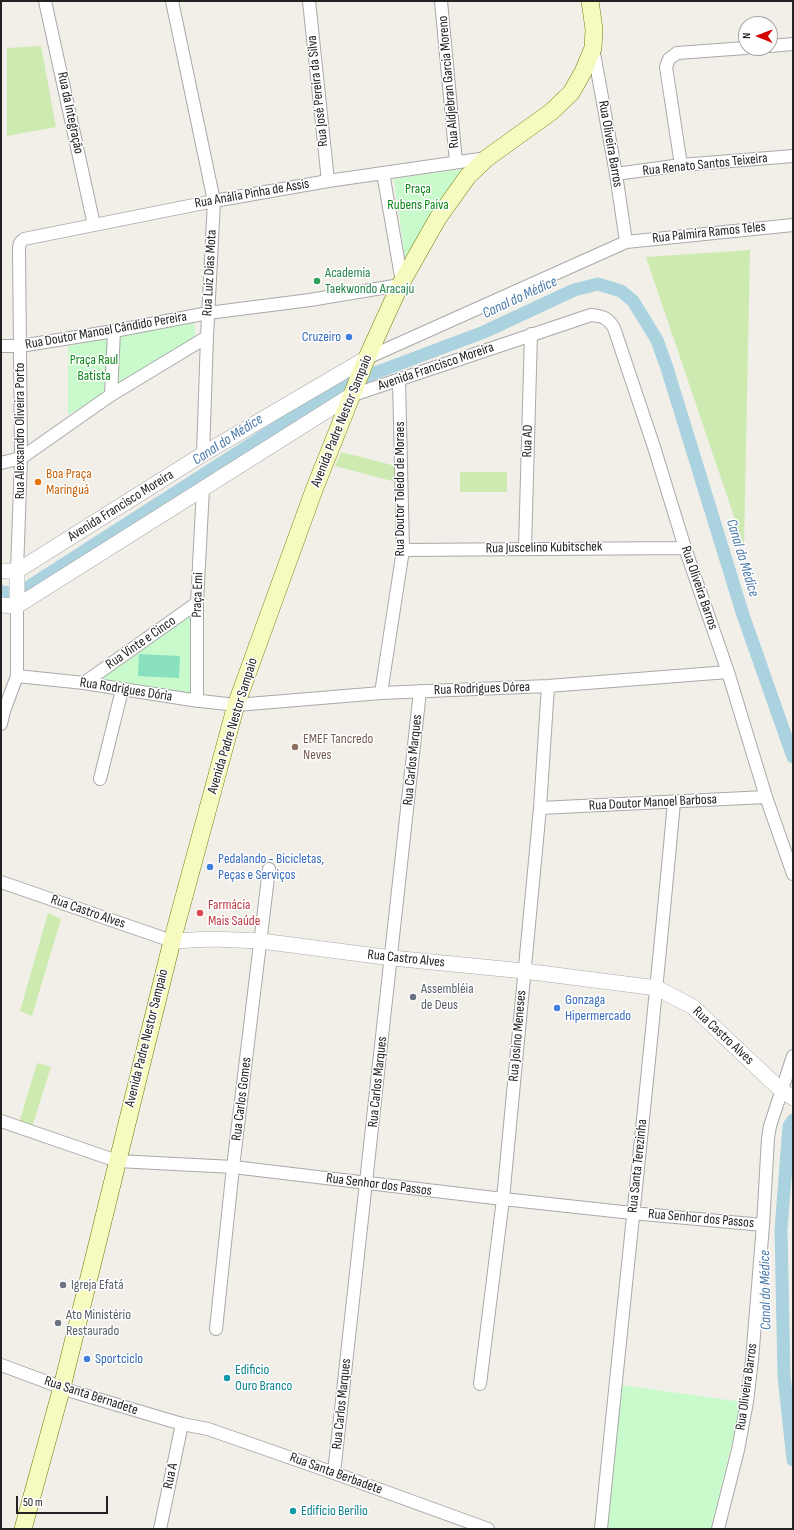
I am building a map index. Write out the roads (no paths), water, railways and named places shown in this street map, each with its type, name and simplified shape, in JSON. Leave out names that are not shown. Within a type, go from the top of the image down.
[{"type":"main road","name":"Avenida Padre Nestor Sampaio","points":[[23,1529],[62,1387],[172,941],[236,705],[314,490],[351,394],[401,283],[438,218],[468,176],[487,158],[551,112],[570,92],[583,72],[593,48],[594,29],[590,1]]},
{"type":"street","name":"Rua da Integração","points":[[45,1],[94,225]]},
{"type":"street","name":"Rua Luiz Dias Mota","points":[[172,1],[214,201],[203,454]]},
{"type":"street","name":"Rua José Pereira da Silva","points":[[309,1],[328,181]]},
{"type":"street","name":"Rua Aldjebran Garcia Moreno","points":[[441,1],[456,162]]},
{"type":"street","points":[[778,45],[793,44]]},
{"type":"street","name":"Rua Oliveira Barros","points":[[593,48],[616,174],[626,242]]},
{"type":"street","name":"Rua Renato Santos Teixeira","points":[[681,165],[666,67],[669,59],[676,53],[738,49]]},
{"type":"street","name":"Rua Renato Santos Teixeira","points":[[616,174],[681,165],[793,156]]},
{"type":"street","name":"Rua Anália Pinha de Assis","points":[[20,243],[24,239],[214,201],[328,181],[487,158]]},
{"type":"street","points":[[383,173],[401,283]]},
{"type":"street","name":"Rua Palmira Ramos Teles","points":[[626,242],[793,225]]},
{"type":"street","name":"Avenida Francisco Moreira","points":[[17,573],[203,454],[366,360],[626,242]]},
{"type":"street","name":"Rua Alexsandro Oliveira Porto","points":[[17,573],[21,458],[20,243]]},
{"type":"street","name":"Rua Doutor Manoel Cândido Pereira","points":[[1,346],[20,346],[114,331],[208,313],[310,300],[401,283]]},
{"type":"street","name":"Rua Oliveira Barros","points":[[591,315],[607,318],[614,328],[654,446],[685,548],[728,672],[766,797],[793,874]]},
{"type":"street","name":"Avenida Francisco Moreira","points":[[17,604],[351,394],[399,380],[530,334],[591,315]]},
{"type":"street","points":[[111,395],[114,331]]},
{"type":"street","name":"Rua AD","points":[[525,548],[530,334]]},
{"type":"street","points":[[1,463],[21,458],[111,395],[207,337]]},
{"type":"street","name":"Rua Doutor Toledo de Moraes","points":[[381,693],[402,550],[399,380]]},
{"type":"street","name":"Praça Emi","points":[[197,701],[197,604],[203,488]]},
{"type":"street","name":"Rua Juscelino Kubitschek","points":[[402,550],[685,548]]},
{"type":"street","points":[[1,571],[17,573],[17,676],[4,711],[1,724]]},
{"type":"street","points":[[1,605],[17,604]]},
{"type":"street","name":"Rua Vinte e Cinco","points":[[84,683],[197,604]]},
{"type":"street","name":"Rua Rodrigues Dórea","points":[[236,705],[381,693],[548,686],[728,672]]},
{"type":"street","name":"Rua Rodrigues Dória","points":[[17,676],[84,683],[197,701],[236,705]]},
{"type":"street","name":"Rua Josino Meneses","points":[[480,1384],[503,1199],[540,808],[548,686]]},
{"type":"street","points":[[100,779],[122,690]]},
{"type":"street","name":"Rua Carlos Marques","points":[[334,1473],[392,958],[420,691]]},
{"type":"street","name":"Rua Doutor Manoel Barbosa","points":[[540,808],[766,797]]},
{"type":"street","name":"Rua Santa Terezinha","points":[[601,1529],[632,1213],[657,988],[674,802]]},
{"type":"street","name":"Rua Carlos Gomes","points":[[216,1329],[233,1167],[261,942],[268,869]]},
{"type":"street","name":"Rua Castro Alves","points":[[1,882],[172,941],[212,939],[261,942],[392,958],[524,971],[657,988],[693,1007],[787,1095]]},
{"type":"street","name":"Rua Oliveira Barros","points":[[718,1529],[738,1450],[747,1402],[763,1225],[768,1138],[770,1126],[787,1095],[793,1056]]},
{"type":"street","name":"Rua Senhor dos Passos","points":[[1,1121],[117,1161],[233,1167],[503,1199],[763,1225]]},
{"type":"street","name":"Rua Santa Bernadete","points":[[1,1365],[74,1392],[182,1424]]},
{"type":"street","name":"Rua Santa Berbadete","points":[[182,1424],[208,1429],[488,1529]]},
{"type":"street","name":"Rua A","points":[[160,1529],[182,1424]]},
{"type":"waterway","name":"Canal do Médice","points":[[1,592],[19,593],[343,385],[484,332],[574,290],[598,284],[621,291],[633,301],[657,340],[743,615],[793,757]]},
{"type":"waterway","name":"Canal do Médice","points":[[793,1120],[789,1126],[781,1230],[784,1376],[793,1460]]},
{"type":"place","name":"Academia Taekwondo Aracaju","points":[[317,281]]},
{"type":"place","name":"Cruzeiro","points":[[349,337]]},
{"type":"place","name":"Boa Praça Maringuá","points":[[38,482]]},
{"type":"place","name":"EMEF Tancredo Neves","points":[[295,747]]},
{"type":"place","name":"Pedalando - Bicicletas, Peças e Serviços","points":[[210,867]]},
{"type":"place","name":"Farmácia Mais Saúde","points":[[200,913]]},
{"type":"place","name":"Assembléia de Deus","points":[[413,997]]},
{"type":"place","name":"Gonzaga Hipermercado","points":[[557,1008]]},
{"type":"place","name":"Igreja Efatá","points":[[63,1285]]},
{"type":"place","name":"Ato Ministério Restaurado","points":[[58,1323]]},
{"type":"place","name":"Sportciclo","points":[[87,1359]]},
{"type":"place","name":"Edificio Ouro Branco","points":[[227,1378]]},
{"type":"place","name":"Edifício Berílio","points":[[293,1511]]},
{"type":"park label","name":"Praça Rubens Paiva","points":[[418,198]]},
{"type":"park label","name":"Praça Raul Batista","points":[[94,368]]}]
